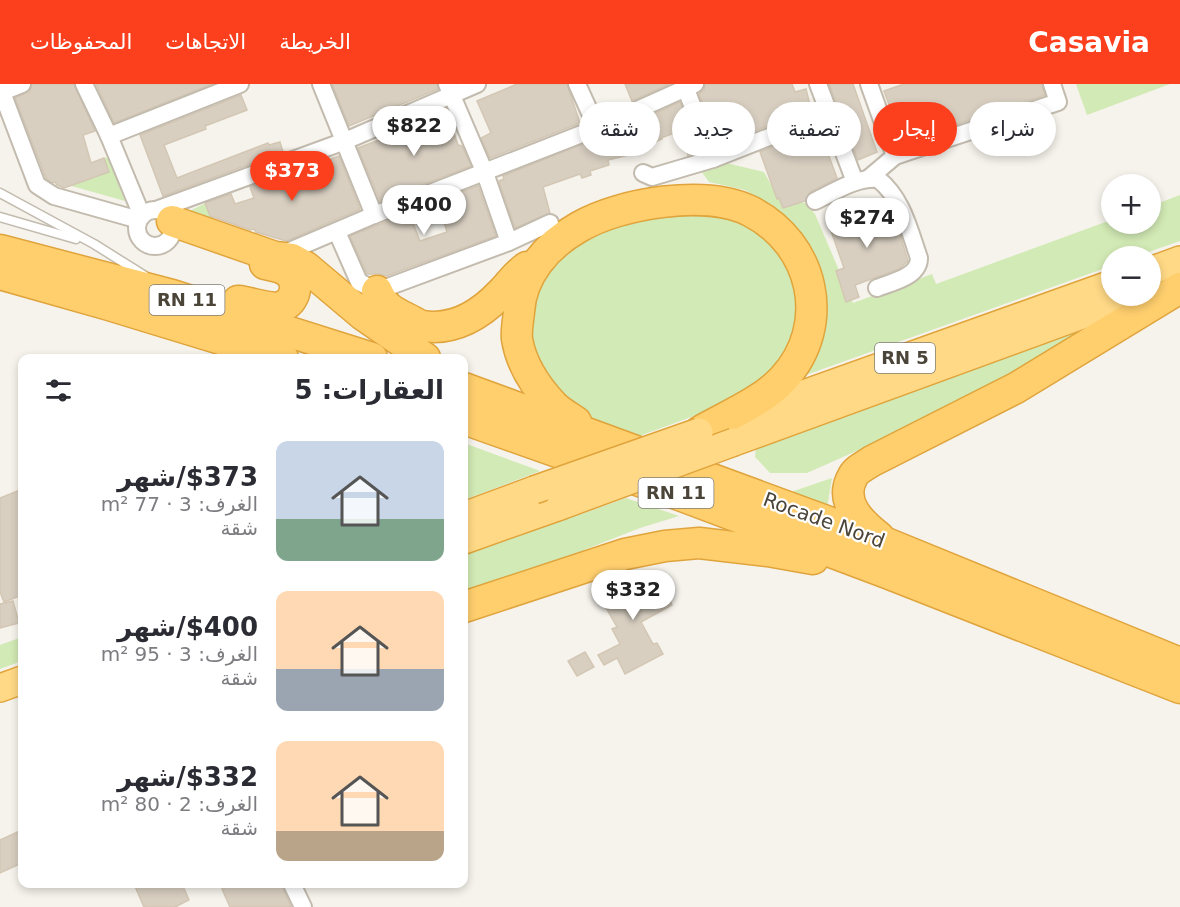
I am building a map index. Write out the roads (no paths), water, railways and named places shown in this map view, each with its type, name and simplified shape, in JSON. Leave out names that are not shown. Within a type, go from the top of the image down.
[{"type":"highway","points":[[599,437],[555,408],[534,380],[523,358],[517,338],[519,301],[524,284],[553,245],[580,226],[612,213],[646,204],[680,200],[716,201],[749,210],[775,228],[796,251],[812,288],[811,325],[799,358],[783,379],[765,394],[699,432]]},
{"type":"highway","points":[[155,222],[275,257],[292,259],[306,267],[369,320],[419,354]]},
{"type":"highway","points":[[155,222],[195,245],[281,268],[290,274],[295,284],[291,300],[275,307],[240,301],[172,296]]},
{"type":"highway","name":"RN 11","points":[[0,250],[172,296],[359,354]]},
{"type":"highway","points":[[377,291],[380,300],[389,309],[422,326],[450,326],[476,316],[501,293],[517,274],[542,257]]},
{"type":"highway","points":[[1161,266],[1180,260]]},
{"type":"highway","name":"RN 11","points":[[0,274],[270,354]]},
{"type":"highway","name":"RN 5","points":[[468,515],[1101,288]]},
{"type":"highway","points":[[886,543],[860,522],[850,506],[848,493],[853,475],[872,461],[1016,388],[1172,291]]},
{"type":"highway","name":"RN 5","points":[[468,539],[1107,306]]},
{"type":"highway","name":"Rocade Nord","points":[[468,389],[886,543],[1180,663]]},
{"type":"highway","name":"Rocade Nord","points":[[468,420],[682,496],[1180,688]]},
{"type":"highway","points":[[468,606],[625,554],[699,543],[768,551],[886,573]]},
{"type":"highway","points":[[0,688],[18,681]]},
{"type":"highway","points":[[0,706],[18,699]]},
{"type":"street","points":[[22,84],[1,89],[37,185],[54,196],[155,222],[345,141],[449,89],[477,84]]},
{"type":"street","points":[[84,84],[155,222]]},
{"type":"street","points":[[109,136],[211,89],[240,84]]},
{"type":"street","points":[[321,84],[374,215]]},
{"type":"street","points":[[576,84],[584,102]]},
{"type":"street","points":[[818,84],[825,102]]},
{"type":"street","points":[[870,84],[876,102]]},
{"type":"street","points":[[957,135],[1058,102],[1052,84]]},
{"type":"street","points":[[653,102],[688,85],[713,159]]},
{"type":"street","points":[[449,89],[485,173],[509,242]]},
{"type":"street","points":[[275,257],[374,215],[579,136]]},
{"type":"street","points":[[643,173],[652,177],[713,159],[767,138]]},
{"type":"street","points":[[851,156],[862,180]]},
{"type":"street","points":[[815,201],[862,180],[895,156]]},
{"type":"street","points":[[862,180],[878,179],[894,195],[919,258],[919,266],[914,273],[877,288]]},
{"type":"street","points":[[337,232],[359,282],[377,291],[509,242],[550,223]]},
{"type":"street","points":[[294,888],[303,907]]},
{"type":"lane","points":[[0,193],[127,263],[172,296]]},
{"type":"lane","points":[[0,217],[94,244]]}]
